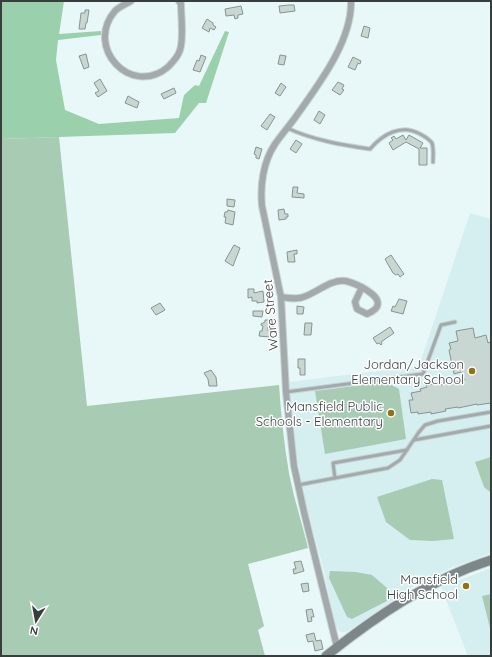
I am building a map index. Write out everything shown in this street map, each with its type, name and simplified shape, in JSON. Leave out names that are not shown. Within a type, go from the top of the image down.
[{"type":"main road","points":[[326,656],[411,595],[465,569],[491,560]]},
{"type":"street","points":[[131,1],[116,10],[107,24],[105,35],[106,48],[110,56],[121,70],[141,76],[158,74],[164,71],[174,62],[181,49],[181,4],[179,1]]},
{"type":"street","name":"Ware Street","points":[[337,647],[297,485],[286,392],[281,297],[261,195],[264,169],[274,146],[331,64],[344,38],[349,20],[351,1]]},
{"type":"street","points":[[281,297],[306,297],[332,283],[344,281],[362,287]]},
{"type":"lane","points":[[287,128],[303,135],[344,146],[370,149],[377,140],[393,131],[405,129],[416,131],[427,138],[432,144],[433,162]]},
{"type":"lane","points":[[286,392],[423,374],[441,325],[454,322]]},
{"type":"lane","points":[[297,485],[388,468],[400,460],[424,425],[438,421],[491,412]]},
{"type":"lane","points":[[413,440],[491,426]]},
{"type":"lane","points":[[336,478],[333,463],[406,450]]},
{"type":"shaded area","name":"Mansfield Public Schools - Elementary","points":[[470,213],[491,219],[491,553],[451,568],[418,583],[346,632],[341,632],[335,625],[324,571],[303,494],[292,423],[289,382],[419,366]]},
{"type":"shaded area","points":[[491,568],[491,656],[468,656],[441,587]]},
{"type":"green space","points":[[1,1],[64,1],[59,34],[101,31],[101,35],[58,40],[56,60],[65,110],[99,124],[179,118],[184,95],[195,85],[199,86],[225,31],[229,32],[206,103],[199,103],[175,133],[1,139]]},
{"type":"green space","points":[[59,137],[87,406],[279,385],[289,473],[308,548],[248,564],[264,626],[258,630],[265,656],[1,656],[1,139]]},
{"type":"green space","points":[[386,382],[399,389],[406,439],[325,454],[315,391]]},
{"type":"green space","points":[[491,457],[491,493],[484,487],[475,462]]},
{"type":"green space","points":[[432,479],[442,480],[454,539],[433,541],[410,540],[386,522],[377,497]]},
{"type":"green space","points":[[330,571],[356,572],[372,575],[387,588],[387,601],[352,619],[347,617],[329,578]]},
{"type":"green space","points":[[491,594],[491,632],[482,596]]},
{"type":"building","points":[[294,5],[295,11],[280,13],[279,6]]},
{"type":"building","points":[[241,6],[243,14],[238,15],[238,18],[235,19],[234,15],[226,16],[225,9]]},
{"type":"building","points":[[85,10],[89,10],[87,23],[85,29],[79,29],[81,13],[85,13]]},
{"type":"building","points":[[207,19],[216,27],[214,30],[210,28],[209,32],[202,28]]},
{"type":"building","points":[[364,26],[370,28],[368,38],[361,36]]},
{"type":"building","points":[[86,54],[89,67],[84,69],[79,56]]},
{"type":"building","points":[[201,55],[206,57],[200,72],[193,70]]},
{"type":"building","points":[[280,55],[286,56],[284,65],[278,64]]},
{"type":"building","points":[[353,57],[361,61],[360,64],[358,63],[355,70],[348,67]]},
{"type":"building","points":[[100,79],[107,91],[98,97],[95,93],[99,91],[94,83]]},
{"type":"building","points":[[338,82],[344,85],[342,89],[344,90],[340,95],[332,90]]},
{"type":"building","points":[[281,83],[286,87],[280,96],[275,93]]},
{"type":"building","points":[[174,88],[176,93],[164,99],[161,94]]},
{"type":"building","points":[[128,96],[139,102],[137,108],[125,103]]},
{"type":"building","points":[[319,111],[325,115],[320,124],[314,120]]},
{"type":"building","points":[[270,114],[275,117],[267,130],[261,126]]},
{"type":"building","points":[[403,135],[406,140],[409,135],[423,143],[420,148],[427,148],[427,165],[419,165],[419,149],[406,142],[393,150],[389,143],[393,140],[391,138],[394,136],[396,139]]},
{"type":"building","points":[[296,140],[302,144],[296,153],[290,149]]},
{"type":"building","points":[[256,147],[262,149],[259,159],[256,158],[256,155],[254,154]]},
{"type":"building","points":[[293,187],[298,187],[297,193],[304,194],[304,198],[292,197]]},
{"type":"building","points":[[227,199],[235,200],[234,207],[227,206]]},
{"type":"building","points":[[284,209],[285,214],[288,214],[288,217],[286,217],[286,219],[279,220],[278,210]]},
{"type":"building","points":[[228,210],[235,212],[233,225],[225,223],[225,212]]},
{"type":"building","points":[[234,245],[240,248],[233,266],[225,261]]},
{"type":"building","points":[[297,250],[297,254],[294,254],[295,262],[288,262],[287,252]]},
{"type":"building","points":[[391,255],[404,274],[400,277],[398,274],[396,275],[393,273],[385,259]]},
{"type":"building","points":[[248,289],[254,289],[254,293],[263,291],[264,302],[257,303],[257,301],[252,301],[252,297],[248,298]]},
{"type":"building","points":[[399,299],[407,301],[403,314],[391,311]]},
{"type":"building","points":[[160,303],[165,310],[156,315],[151,308]]},
{"type":"building","points":[[297,306],[304,307],[303,314],[297,314]]},
{"type":"building","points":[[253,311],[263,311],[262,317],[253,316]]},
{"type":"building","points":[[265,320],[269,320],[268,323],[273,323],[273,327],[268,327],[268,331],[270,331],[269,337],[259,336],[263,326],[261,324],[265,322]]},
{"type":"building","points":[[305,323],[312,323],[311,335],[304,335]]},
{"type":"building","points":[[390,327],[394,333],[381,342],[381,345],[379,343],[377,344],[373,338]]},
{"type":"building","name":"Jordan/Jackson Elementary School","points":[[473,328],[475,338],[486,335],[488,343],[491,342],[491,403],[445,409],[446,411],[431,414],[431,412],[418,414],[418,412],[411,413],[409,400],[413,400],[411,393],[421,391],[420,389],[427,387],[426,385],[440,383],[441,385],[465,380],[464,378],[463,379],[461,372],[454,374],[449,343],[458,341],[456,331]]},
{"type":"building","points":[[298,359],[305,359],[305,375],[300,375]]},
{"type":"building","points":[[211,370],[216,377],[217,386],[209,386],[208,379],[204,373]]},
{"type":"building","points":[[301,561],[304,571],[294,574],[293,569],[296,569],[294,562]]},
{"type":"building","points":[[308,583],[309,591],[303,592],[301,584]]},
{"type":"building","points":[[312,609],[314,617],[311,617],[312,621],[308,622],[306,610]]},
{"type":"building","points":[[314,633],[316,641],[321,640],[323,649],[315,651],[313,641],[308,642],[306,635]]},
{"type":"place","name":"Jordan/Jackson Elementary School","points":[[472,371]]},
{"type":"place","name":"Mansfield Public Schools - Elementary","points":[[391,413]]},
{"type":"place","name":"Mansfield High School","points":[[466,586]]}]
